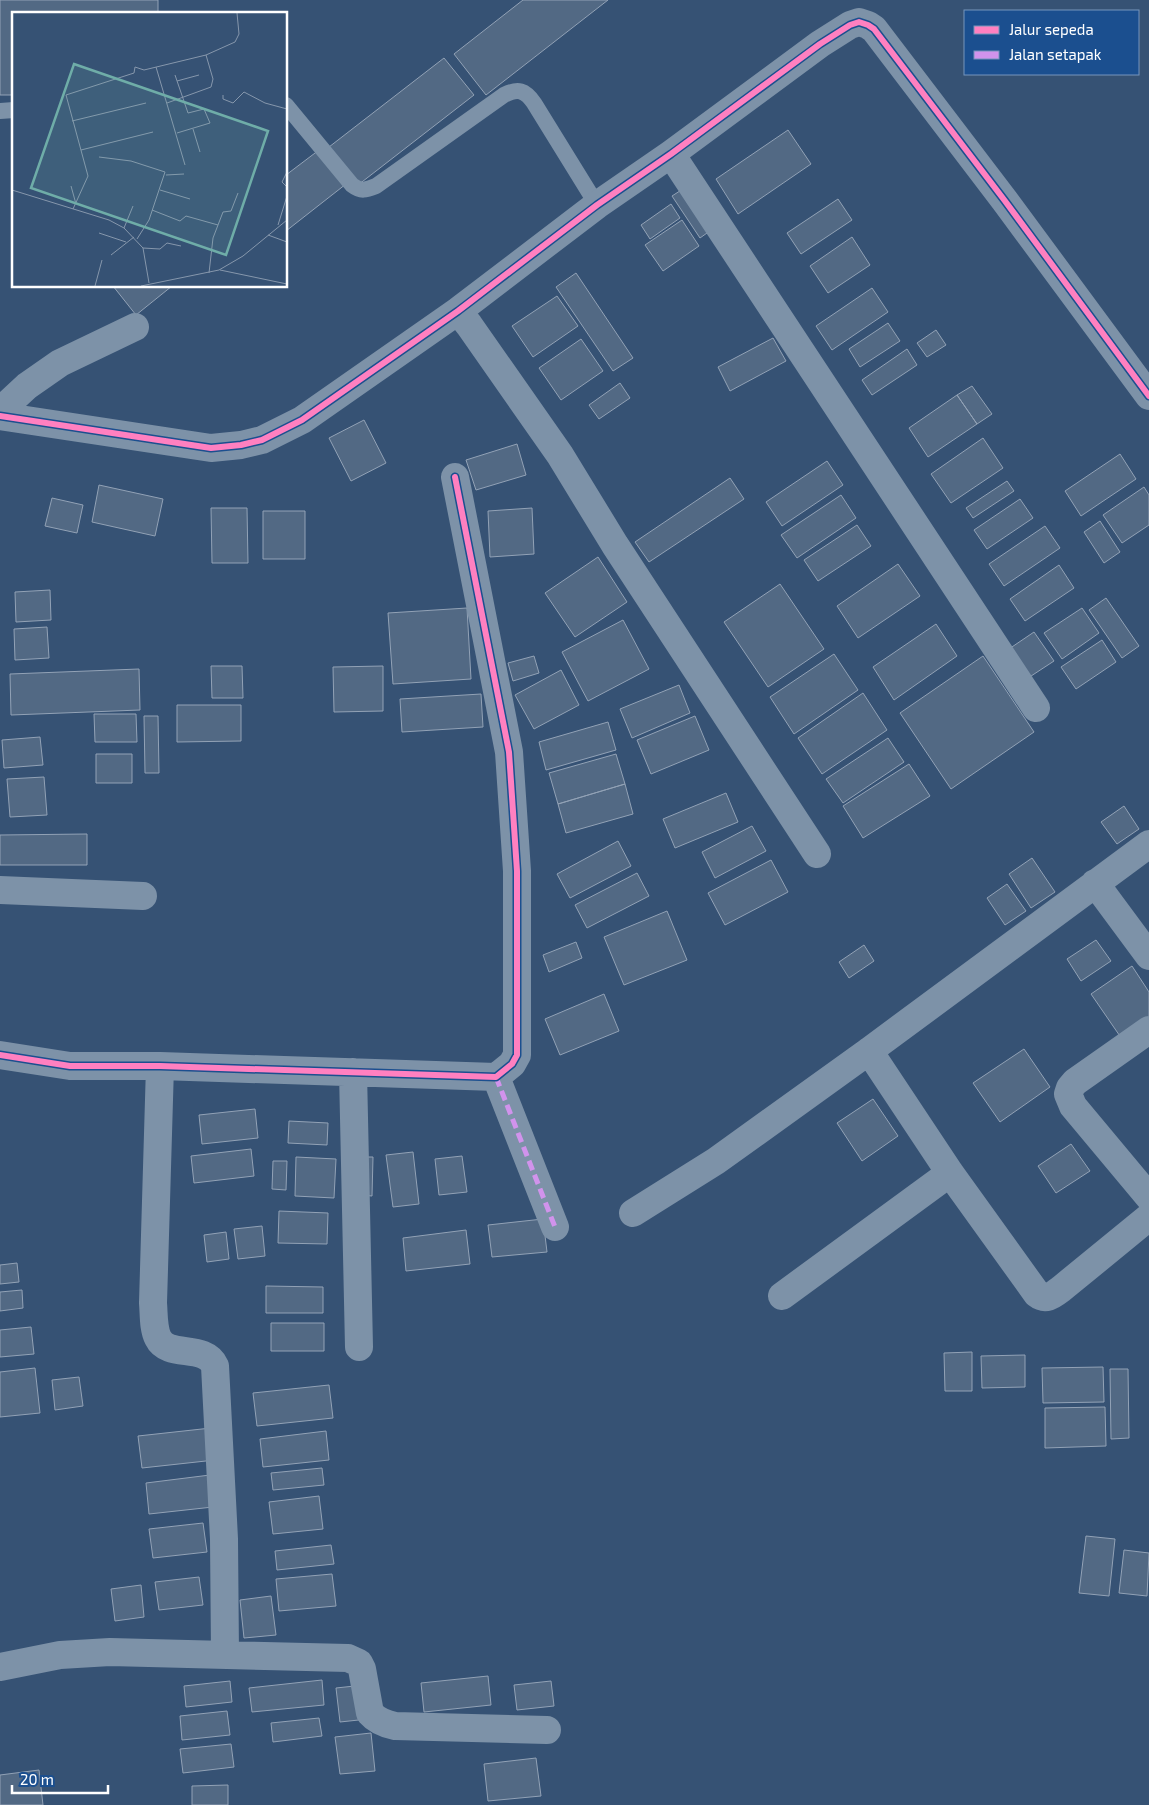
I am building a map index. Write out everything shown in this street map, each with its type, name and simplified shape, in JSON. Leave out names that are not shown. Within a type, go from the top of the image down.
[{"type":"street","points":[[0,416],[211,448],[242,446],[262,440],[302,420],[458,311],[597,205],[671,154],[826,40],[850,25],[860,22],[874,29],[1149,396]]},
{"type":"street","points":[[671,154],[1036,708]]},
{"type":"street","points":[[458,311],[560,455],[615,545],[817,854]]},
{"type":"street","points":[[0,411],[27,386],[60,363],[135,327]]},
{"type":"street","points":[[0,1055],[70,1066],[160,1066],[496,1078],[512,1064],[517,1055],[517,871],[510,752],[455,478]]},
{"type":"street","points":[[633,1213],[716,1161],[870,1051],[1149,844]]},
{"type":"street","points":[[1095,884],[1149,956]]},
{"type":"street","points":[[0,890],[144,896]]},
{"type":"street","points":[[1149,1030],[1075,1082],[1068,1094],[1073,1106],[1149,1197]]},
{"type":"street","points":[[870,1051],[950,1173],[1036,1294],[1041,1297],[1048,1298],[1061,1290],[1149,1217]]},
{"type":"street","points":[[160,1066],[155,1325],[162,1344],[182,1351],[204,1354],[212,1360],[215,1366],[224,1539],[225,1655]]},
{"type":"street","points":[[353,1072],[358,1347]]},
{"type":"street","points":[[496,1078],[555,1227]]},
{"type":"street","points":[[782,1296],[950,1173]]},
{"type":"street","points":[[0,1666],[60,1655],[110,1652],[348,1658],[359,1663],[362,1669],[370,1713],[374,1718],[385,1724],[395,1726],[547,1730]]},
{"type":"lane","points":[[288,107],[352,185],[359,190],[367,190],[376,186],[504,95],[514,90],[521,90],[534,103],[597,205]]},
{"type":"building","points":[[0,0],[158,0],[158,12],[12,12],[12,95],[0,95]]},
{"type":"building","points":[[523,0],[608,0],[486,95],[454,54]]},
{"type":"building","points":[[444,58],[474,95],[358,185],[329,147]]},
{"type":"building","points":[[788,130],[811,164],[738,214],[716,179]]},
{"type":"building","points":[[319,150],[346,184],[288,229],[288,173]]},
{"type":"building","points":[[686,187],[714,228],[700,238],[672,196]]},
{"type":"building","points":[[838,199],[852,220],[801,254],[787,233]]},
{"type":"building","points":[[671,204],[680,218],[650,239],[641,225]]},
{"type":"building","points":[[682,220],[699,246],[663,271],[645,245]]},
{"type":"building","points":[[852,237],[870,265],[828,293],[810,266]]},
{"type":"building","points":[[576,273],[633,358],[613,371],[556,287]]},
{"type":"building","points":[[115,288],[170,288],[136,315]]},
{"type":"building","points":[[872,288],[888,312],[832,350],[816,326]]},
{"type":"building","points":[[557,296],[578,326],[533,357],[512,326]]},
{"type":"building","points":[[888,323],[900,341],[860,367],[849,349]]},
{"type":"building","points":[[936,330],[946,345],[927,357],[917,343]]},
{"type":"building","points":[[773,338],[786,361],[730,391],[718,367]]},
{"type":"building","points":[[581,339],[603,371],[561,400],[539,368]]},
{"type":"building","points":[[907,349],[917,365],[872,395],[862,380]]},
{"type":"building","points":[[620,383],[630,398],[599,419],[589,405]]},
{"type":"building","points":[[972,386],[992,414],[977,424],[957,395]]},
{"type":"building","points":[[957,395],[977,424],[928,457],[909,428]]},
{"type":"building","points":[[364,420],[386,463],[351,481],[329,438]]},
{"type":"building","points":[[983,438],[1003,468],[951,503],[931,474]]},
{"type":"building","points":[[517,444],[526,475],[476,490],[466,460]]},
{"type":"building","points":[[1120,454],[1136,479],[1081,516],[1065,491]]},
{"type":"building","points":[[827,461],[843,485],[782,526],[766,502]]},
{"type":"building","points":[[730,478],[744,499],[649,562],[635,542]]},
{"type":"building","points":[[1007,481],[1014,491],[973,518],[966,508]]},
{"type":"building","points":[[99,485],[163,499],[155,536],[92,522]]},
{"type":"building","points":[[1144,487],[1149,495],[1149,525],[1122,543],[1103,515]]},
{"type":"building","points":[[841,495],[856,518],[797,558],[781,535]]},
{"type":"building","points":[[52,498],[83,505],[77,533],[45,526]]},
{"type":"building","points":[[1020,499],[1033,518],[987,549],[974,530]]},
{"type":"building","points":[[211,508],[247,508],[248,563],[212,563]]},
{"type":"building","points":[[532,508],[534,554],[490,557],[488,511]]},
{"type":"building","points":[[263,511],[305,511],[305,559],[263,559]]},
{"type":"building","points":[[1100,521],[1120,552],[1104,563],[1084,532]]},
{"type":"building","points":[[857,525],[871,546],[818,581],[804,560]]},
{"type":"building","points":[[1045,526],[1060,548],[1004,586],[989,564]]},
{"type":"building","points":[[598,557],[627,602],[575,637],[545,593]]},
{"type":"building","points":[[898,564],[920,596],[858,638],[837,606]]},
{"type":"building","points":[[1059,565],[1074,588],[1025,621],[1010,599]]},
{"type":"building","points":[[780,584],[824,649],[768,687],[724,622]]},
{"type":"building","points":[[50,590],[51,620],[16,622],[15,592]]},
{"type":"building","points":[[1106,598],[1139,646],[1122,658],[1089,610]]},
{"type":"building","points":[[467,608],[471,679],[393,684],[388,613]]},
{"type":"building","points":[[1082,608],[1099,633],[1062,659],[1044,633]]},
{"type":"building","points":[[623,620],[649,669],[588,701],[562,652]]},
{"type":"building","points":[[936,624],[957,656],[894,700],[873,667]]},
{"type":"building","points":[[47,627],[49,658],[15,660],[14,629]]},
{"type":"building","points":[[1034,632],[1054,661],[1025,680],[1006,651]]},
{"type":"building","points":[[1102,640],[1116,662],[1076,689],[1061,667]]},
{"type":"building","points":[[834,654],[858,690],[794,734],[770,697]]},
{"type":"building","points":[[534,656],[539,673],[513,681],[508,663]]},
{"type":"building","points":[[983,656],[1034,732],[951,789],[900,713]]},
{"type":"building","points":[[211,666],[242,666],[243,698],[212,698]]},
{"type":"building","points":[[383,666],[383,711],[334,712],[333,667]]},
{"type":"building","points":[[139,669],[140,710],[11,715],[10,674]]},
{"type":"building","points":[[561,670],[579,705],[534,729],[515,695]]},
{"type":"building","points":[[679,685],[690,713],[632,738],[620,709]]},
{"type":"building","points":[[863,693],[887,730],[822,774],[798,738]]},
{"type":"building","points":[[481,694],[483,727],[402,732],[400,699]]},
{"type":"building","points":[[177,705],[241,705],[241,741],[177,742]]},
{"type":"building","points":[[94,714],[136,714],[137,742],[95,742]]},
{"type":"building","points":[[144,716],[158,716],[159,773],[145,773]]},
{"type":"building","points":[[695,716],[709,750],[651,774],[637,740]]},
{"type":"building","points":[[608,722],[616,750],[546,770],[539,742]]},
{"type":"building","points":[[40,737],[43,765],[4,768],[2,740]]},
{"type":"building","points":[[888,738],[904,762],[843,803],[826,779]]},
{"type":"building","points":[[96,754],[132,754],[132,783],[96,783]]},
{"type":"building","points":[[616,754],[625,784],[558,804],[549,773]]},
{"type":"building","points":[[909,764],[930,796],[863,838],[843,806]]},
{"type":"building","points":[[44,777],[47,815],[10,817],[7,779]]},
{"type":"building","points":[[625,784],[633,814],[566,833],[558,804]]},
{"type":"building","points":[[726,793],[738,822],[675,848],[663,819]]},
{"type":"building","points":[[1124,806],[1139,829],[1117,844],[1101,822]]},
{"type":"building","points":[[752,826],[766,851],[715,878],[702,852]]},
{"type":"building","points":[[87,834],[87,865],[0,865],[0,835]]},
{"type":"building","points":[[618,841],[631,866],[570,898],[557,874]]},
{"type":"building","points":[[1032,858],[1055,892],[1031,908],[1009,874]]},
{"type":"building","points":[[771,860],[788,892],[725,925],[708,893]]},
{"type":"building","points":[[637,873],[649,896],[587,928],[575,905]]},
{"type":"building","points":[[1007,884],[1026,911],[1005,925],[987,898]]},
{"type":"building","points":[[667,911],[687,960],[624,985],[604,937]]},
{"type":"building","points":[[1096,940],[1111,961],[1081,981],[1067,959]]},
{"type":"building","points":[[576,942],[582,958],[549,972],[543,955]]},
{"type":"building","points":[[864,945],[874,961],[849,978],[839,962]]},
{"type":"building","points":[[1132,966],[1149,992],[1149,1025],[1124,1042],[1091,994]]},
{"type":"building","points":[[604,994],[619,1031],[560,1055],[545,1019]]},
{"type":"building","points":[[1024,1049],[1050,1087],[1000,1122],[973,1083]]},
{"type":"building","points":[[873,1099],[898,1136],[862,1161],[837,1123]]},
{"type":"building","points":[[255,1109],[258,1138],[202,1144],[199,1115]]},
{"type":"building","points":[[289,1121],[328,1123],[327,1145],[288,1143]]},
{"type":"building","points":[[1071,1144],[1090,1171],[1056,1193],[1038,1166]]},
{"type":"building","points":[[251,1149],[254,1176],[194,1183],[191,1156]]},
{"type":"building","points":[[413,1152],[419,1204],[393,1207],[386,1155]]},
{"type":"building","points":[[462,1156],[467,1192],[439,1195],[435,1159]]},
{"type":"building","points":[[296,1157],[336,1159],[334,1198],[295,1196]]},
{"type":"building","points":[[362,1157],[373,1157],[372,1196],[361,1195]]},
{"type":"building","points":[[273,1161],[287,1161],[286,1190],[272,1189]]},
{"type":"building","points":[[279,1211],[328,1213],[327,1244],[278,1243]]},
{"type":"building","points":[[543,1219],[547,1252],[492,1257],[488,1225]]},
{"type":"building","points":[[262,1226],[265,1256],[238,1259],[234,1229]]},
{"type":"building","points":[[466,1230],[470,1264],[406,1271],[403,1238]]},
{"type":"building","points":[[226,1232],[229,1259],[207,1262],[204,1235]]},
{"type":"building","points":[[17,1263],[19,1282],[0,1284],[0,1265]]},
{"type":"building","points":[[266,1286],[323,1287],[323,1313],[266,1313]]},
{"type":"building","points":[[22,1290],[23,1308],[0,1311],[0,1292]]},
{"type":"building","points":[[271,1323],[324,1323],[324,1351],[271,1351]]},
{"type":"building","points":[[31,1327],[34,1354],[0,1357],[0,1330]]},
{"type":"building","points":[[972,1352],[972,1391],[945,1391],[944,1353]]},
{"type":"building","points":[[1025,1355],[1025,1387],[982,1388],[981,1356]]},
{"type":"building","points":[[1103,1367],[1104,1402],[1043,1403],[1042,1368]]},
{"type":"building","points":[[35,1368],[40,1413],[0,1417],[0,1372]]},
{"type":"building","points":[[1110,1369],[1128,1369],[1129,1438],[1111,1439]]},
{"type":"building","points":[[79,1377],[83,1406],[55,1410],[52,1380]]},
{"type":"building","points":[[329,1385],[333,1418],[257,1426],[253,1393]]},
{"type":"building","points":[[1105,1407],[1106,1446],[1045,1448],[1045,1408]]},
{"type":"building","points":[[211,1428],[215,1460],[142,1468],[138,1436]]},
{"type":"building","points":[[326,1431],[329,1460],[263,1467],[260,1439]]},
{"type":"building","points":[[322,1468],[324,1485],[273,1490],[271,1473]]},
{"type":"building","points":[[210,1475],[213,1507],[149,1514],[146,1483]]},
{"type":"building","points":[[319,1496],[323,1529],[273,1534],[269,1502]]},
{"type":"building","points":[[203,1523],[207,1552],[153,1558],[149,1529]]},
{"type":"building","points":[[1086,1536],[1115,1539],[1109,1596],[1079,1593]]},
{"type":"building","points":[[331,1545],[334,1564],[277,1570],[275,1551]]},
{"type":"building","points":[[1124,1550],[1149,1553],[1147,1596],[1119,1593]]},
{"type":"building","points":[[332,1574],[336,1606],[279,1611],[276,1579]]},
{"type":"building","points":[[199,1577],[203,1605],[159,1610],[155,1582]]},
{"type":"building","points":[[141,1585],[144,1617],[115,1621],[111,1589]]},
{"type":"building","points":[[271,1596],[276,1635],[244,1638],[240,1600]]},
{"type":"building","points":[[488,1676],[491,1705],[424,1712],[421,1683]]},
{"type":"building","points":[[322,1680],[324,1705],[252,1712],[249,1688]]},
{"type":"building","points":[[230,1681],[232,1702],[186,1707],[184,1686]]},
{"type":"building","points":[[551,1681],[554,1706],[517,1710],[514,1685]]},
{"type":"building","points":[[364,1685],[368,1719],[340,1722],[336,1688]]},
{"type":"building","points":[[227,1711],[230,1735],[182,1740],[180,1716]]},
{"type":"building","points":[[319,1718],[322,1736],[273,1742],[271,1723]]},
{"type":"building","points":[[371,1733],[375,1771],[340,1774],[335,1737]]},
{"type":"building","points":[[231,1744],[234,1767],[183,1773],[180,1749]]},
{"type":"building","points":[[536,1758],[541,1796],[488,1801],[484,1764]]},
{"type":"building","points":[[39,1770],[43,1805],[0,1805],[0,1775]]},
{"type":"building","points":[[228,1785],[228,1805],[192,1805],[192,1786]]},
{"type":"marked path","points":[[496,1077],[555,1227]]},
{"type":"cycle path","points":[[0,416],[211,448],[241,445],[262,440],[302,420],[458,311],[597,205],[671,154],[820,44],[850,25],[859,22],[874,29],[1005,201],[1149,396]]},
{"type":"cycle path","points":[[0,1055],[70,1066],[160,1066],[496,1077],[512,1064],[517,1055],[517,871],[509,752],[455,477]]}]
